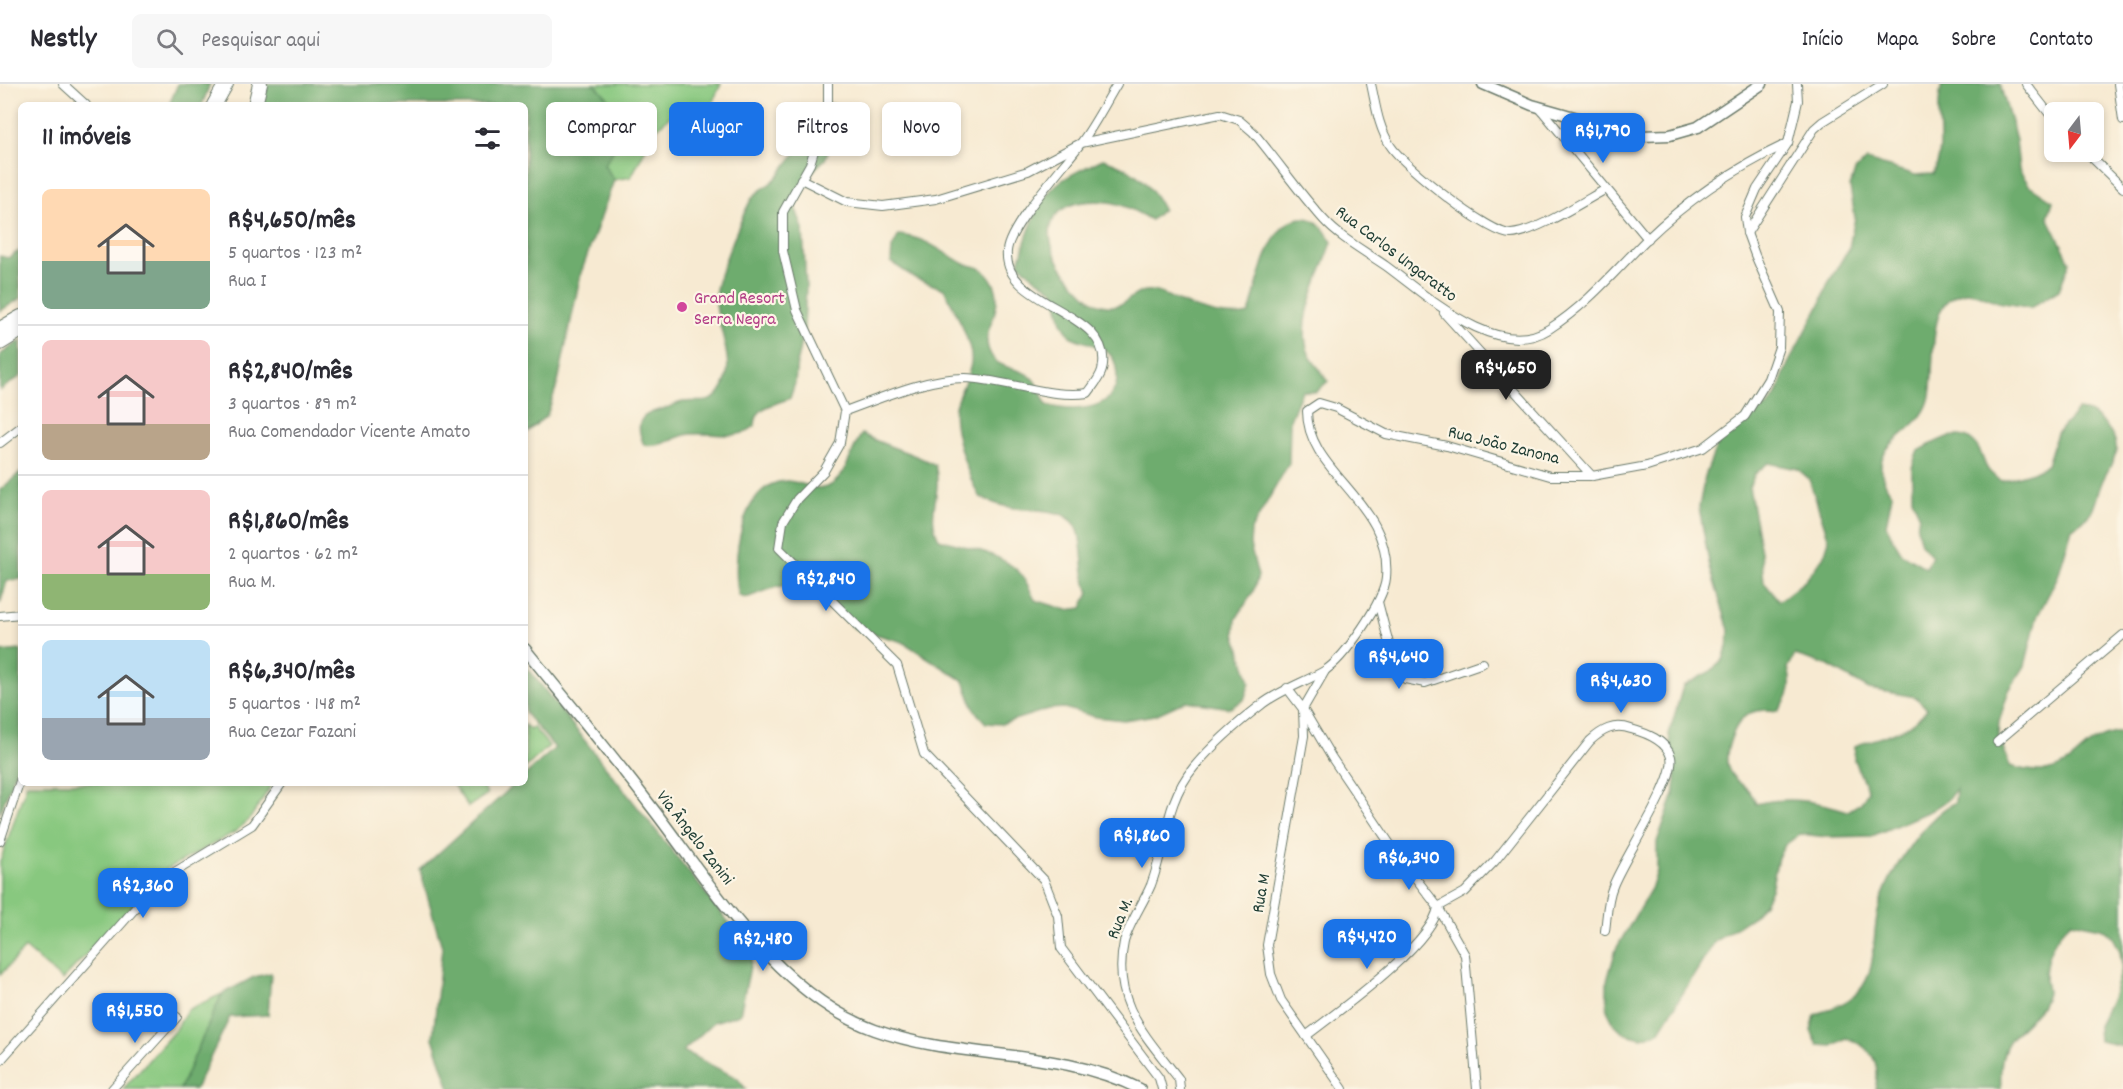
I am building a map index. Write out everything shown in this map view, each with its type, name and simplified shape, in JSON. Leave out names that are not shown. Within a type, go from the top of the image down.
[{"type":"main road","points":[[216,102],[226,84]]},
{"type":"main road","points":[[256,102],[260,84]]},
{"type":"main road","points":[[0,330],[18,319]]},
{"type":"main road","points":[[0,343],[18,332]]},
{"type":"street","points":[[63,84],[83,102]]},
{"type":"street","points":[[828,84],[828,105],[810,164],[783,213],[783,251],[797,310],[845,411],[840,443],[824,471],[797,500],[783,522],[779,548],[897,664],[924,754],[1044,880],[1058,916],[1061,948],[1159,1078],[1162,1089]]},
{"type":"street","points":[[845,411],[926,384],[965,378],[1041,389],[1070,396],[1088,393],[1102,372],[1104,353],[1100,340],[1086,327],[1022,286],[1010,268],[1006,250],[1026,212],[1081,143],[1117,84]]},
{"type":"street","points":[[1371,84],[1379,125],[1391,147],[1412,171],[1489,226],[1508,234],[1524,231],[1606,189]]},
{"type":"street","points":[[1483,84],[1538,106],[1641,136],[1670,135],[1698,128],[1762,84]]},
{"type":"street","name":"Rua João Zanona","points":[[1287,688],[1326,670],[1341,656],[1378,602],[1386,578],[1381,538],[1369,512],[1324,459],[1307,429],[1307,411],[1319,403],[1336,408],[1386,434],[1447,446],[1550,476],[1592,476],[1647,466],[1703,448],[1745,416],[1768,379],[1779,347],[1780,312],[1747,233],[1745,217],[1757,189],[1788,143],[1798,101],[1797,84]]},
{"type":"street","points":[[1747,233],[1814,129],[1838,111],[1883,84]]},
{"type":"street","points":[[2026,84],[2044,107]]},
{"type":"street","points":[[2118,84],[2123,120]]},
{"type":"street","points":[[1538,106],[1648,239]]},
{"type":"street","name":"Rua Carlos Ungaratto","points":[[801,179],[847,202],[883,206],[936,199],[1028,171],[1081,143],[1220,114],[1239,120],[1253,132],[1288,172],[1325,222],[1440,308],[1482,330],[1514,339],[1547,331],[1602,286],[1648,239],[1713,186],[1755,158],[1788,143]]},
{"type":"street","points":[[2096,162],[2123,188]]},
{"type":"street","points":[[1440,308],[1592,476]]},
{"type":"street","points":[[0,442],[18,429]]},
{"type":"street","points":[[1378,602],[1393,659],[1405,679],[1425,683],[1483,663]]},
{"type":"street","points":[[0,616],[18,614]]},
{"type":"street","points":[[1997,742],[2123,635]]},
{"type":"street","name":"Via Ângelo Zanini","points":[[528,653],[619,764],[763,952],[804,989],[847,1016],[902,1038],[931,1045],[1070,1064],[1110,1075],[1140,1089]]},
{"type":"street","points":[[1303,709],[1326,670]]},
{"type":"street","points":[[1287,688],[1396,853],[1438,907],[1468,966],[1477,1089]]},
{"type":"street","name":"Rua M.","points":[[1180,1089],[1179,1079],[1128,1009],[1120,976],[1125,941],[1152,883],[1176,792],[1195,766],[1211,751],[1261,705],[1287,688]]},
{"type":"street","name":"Rua M","points":[[1303,709],[1304,736],[1267,945],[1271,974],[1281,1000],[1343,1089]]},
{"type":"street","points":[[1438,907],[1465,892],[1495,861],[1590,741],[1603,729],[1625,727],[1648,734],[1666,747],[1671,759],[1669,773],[1655,805],[1612,887],[1605,931]]},
{"type":"street","points":[[0,841],[18,786]]},
{"type":"street","points":[[0,1061],[140,903],[173,873],[252,825],[280,786]]},
{"type":"street","points":[[1306,1036],[1362,993],[1428,932],[1436,919],[1438,907]]},
{"type":"street","points":[[112,1089],[177,1017]]},
{"type":"green space","points":[[178,84],[210,84],[203,102],[170,102]]},
{"type":"green space","points":[[268,84],[595,84],[612,102],[546,102],[546,156],[610,156],[604,165],[614,180],[581,273],[558,382],[547,415],[528,431],[528,102],[261,102]]},
{"type":"green space","points":[[595,84],[721,84],[713,102],[669,102],[669,117],[657,128],[657,102],[597,102]]},
{"type":"green space","points":[[1942,84],[2000,84],[2016,140],[2019,170],[2029,185],[2053,201],[2048,217],[2070,262],[2059,290],[2030,308],[1998,302],[1971,292],[1955,295],[1945,303],[1939,314],[1936,328],[1929,400],[1923,413],[1914,424],[1885,452],[1881,463],[1883,477],[1892,495],[1886,525],[1901,553],[1926,568],[1932,556],[1921,544],[1917,528],[1919,514],[1912,498],[1912,468],[1917,452],[1937,441],[1953,436],[1968,438],[1978,448],[1989,472],[2002,481],[2033,472],[2047,465],[2057,433],[2078,410],[2093,414],[2114,438],[2116,450],[2113,462],[2101,484],[2092,511],[2072,528],[2058,576],[2037,617],[2025,666],[2009,690],[1999,722],[1998,736],[2010,766],[2033,771],[2050,770],[2063,766],[2093,742],[2123,732],[2123,1046],[2099,1041],[2098,1026],[2112,998],[2122,966],[2120,951],[2113,937],[2101,928],[2071,922],[2056,940],[2049,955],[2045,971],[2047,993],[2045,1000],[2007,1045],[2002,1063],[2001,1089],[1875,1089],[1877,1071],[1868,1051],[1855,1041],[1846,1038],[1832,1046],[1818,1045],[1811,1031],[1815,1015],[1850,999],[1865,983],[1871,965],[1877,917],[1887,885],[1917,836],[1929,822],[1955,802],[1956,789],[1947,800],[1932,810],[1872,836],[1828,837],[1800,834],[1785,845],[1778,857],[1771,890],[1764,903],[1755,915],[1715,941],[1659,1032],[1642,1038],[1626,1034],[1614,1024],[1607,1010],[1607,981],[1616,949],[1652,887],[1657,871],[1657,842],[1674,794],[1676,780],[1669,734],[1683,686],[1711,671],[1723,660],[1728,644],[1729,630],[1710,568],[1699,507],[1705,476],[1717,445],[1727,433],[1739,422],[1767,407],[1776,395],[1788,364],[1822,301],[1827,285],[1849,248],[1855,218],[1850,187],[1855,171],[1867,160],[1915,175],[1933,174],[1940,141]],"holes":[[[1768,463],[1798,469],[1809,479],[1829,540],[1824,556],[1806,580],[1779,601],[1764,582],[1749,487],[1755,474]],[[1795,655],[1827,665],[1869,689],[1916,697],[1927,709],[1904,728],[1855,746],[1854,760],[1868,791],[1861,803],[1848,811],[1791,800],[1756,804],[1751,793],[1730,772],[1727,757],[1734,731],[1744,717],[1750,713],[1778,711],[1789,691],[1788,668]]]},
{"type":"green space","points":[[603,156],[642,156],[631,177],[614,180],[604,165]]},
{"type":"green space","points":[[793,156],[826,156],[806,178],[794,196],[794,204],[803,229],[806,287],[804,328],[795,383],[790,398],[763,410],[756,418],[755,425],[740,434],[693,434],[660,444],[644,445],[639,429],[646,415],[681,402],[708,401],[720,392],[726,381],[727,355],[718,315],[716,290],[732,242],[753,197],[775,180]]},
{"type":"green space","points":[[1103,159],[1139,177],[1152,191],[1163,209],[1151,220],[1109,202],[1070,205],[1058,213],[1052,223],[1050,236],[1053,250],[1061,266],[1085,294],[1096,303],[1114,306],[1140,292],[1152,291],[1215,313],[1232,316],[1249,314],[1266,255],[1274,240],[1282,228],[1293,220],[1310,219],[1321,226],[1332,242],[1307,312],[1305,327],[1309,354],[1328,381],[1316,392],[1302,391],[1290,420],[1289,463],[1251,530],[1250,545],[1258,576],[1253,592],[1236,619],[1235,633],[1250,682],[1244,700],[1230,708],[1186,701],[1155,715],[1124,720],[1096,717],[1064,708],[1049,709],[1001,724],[986,723],[975,711],[964,681],[903,642],[854,628],[832,606],[791,585],[776,587],[746,598],[739,596],[736,564],[738,545],[742,526],[758,495],[770,485],[786,481],[820,488],[831,485],[846,468],[862,434],[935,465],[937,486],[934,521],[939,539],[981,551],[1010,564],[1023,577],[1035,600],[1067,610],[1082,608],[1089,593],[1079,533],[1075,524],[1068,517],[1059,513],[1005,506],[979,496],[961,452],[954,416],[971,363],[966,336],[944,289],[915,278],[891,262],[892,248],[899,235],[927,242],[965,264],[983,270],[989,275],[997,294],[997,305],[987,340],[988,348],[995,360],[1031,377],[1047,405],[1078,409],[1099,404],[1114,391],[1117,380],[1113,359],[1098,347],[1070,336],[1062,322],[1054,291],[1019,263],[1034,218],[1045,197],[1061,181]]},
{"type":"green space","points":[[18,252],[18,300],[0,311],[0,256],[8,258]]},
{"type":"green space","points":[[18,342],[18,378],[0,390],[0,355]]},
{"type":"green space","points":[[18,475],[18,579],[7,581],[0,604],[0,490]]},
{"type":"green space","points":[[18,650],[18,763],[0,814],[0,652]]},
{"type":"green space","points":[[528,669],[753,953],[740,1014],[714,1022],[683,1051],[737,1078],[746,1089],[450,1089],[433,1038],[442,947],[420,870],[513,786],[528,786],[528,772],[555,748],[528,716]]},
{"type":"green space","points":[[533,727],[549,746],[528,765],[528,728],[530,730]]},
{"type":"green space","points":[[26,786],[271,786],[249,820],[235,832],[167,869],[62,980],[25,948],[0,975],[0,862]]},
{"type":"green space","points":[[454,786],[482,786],[487,794],[468,807]]},
{"type":"green space","points":[[271,973],[268,1015],[230,1017],[195,1089],[180,1089],[222,994],[254,977]]},
{"type":"green space","points":[[222,994],[180,1089],[123,1089],[177,1028],[187,1010]]},
{"type":"place","name":"Grand Resort Serra Negra","points":[[682,307]]}]
